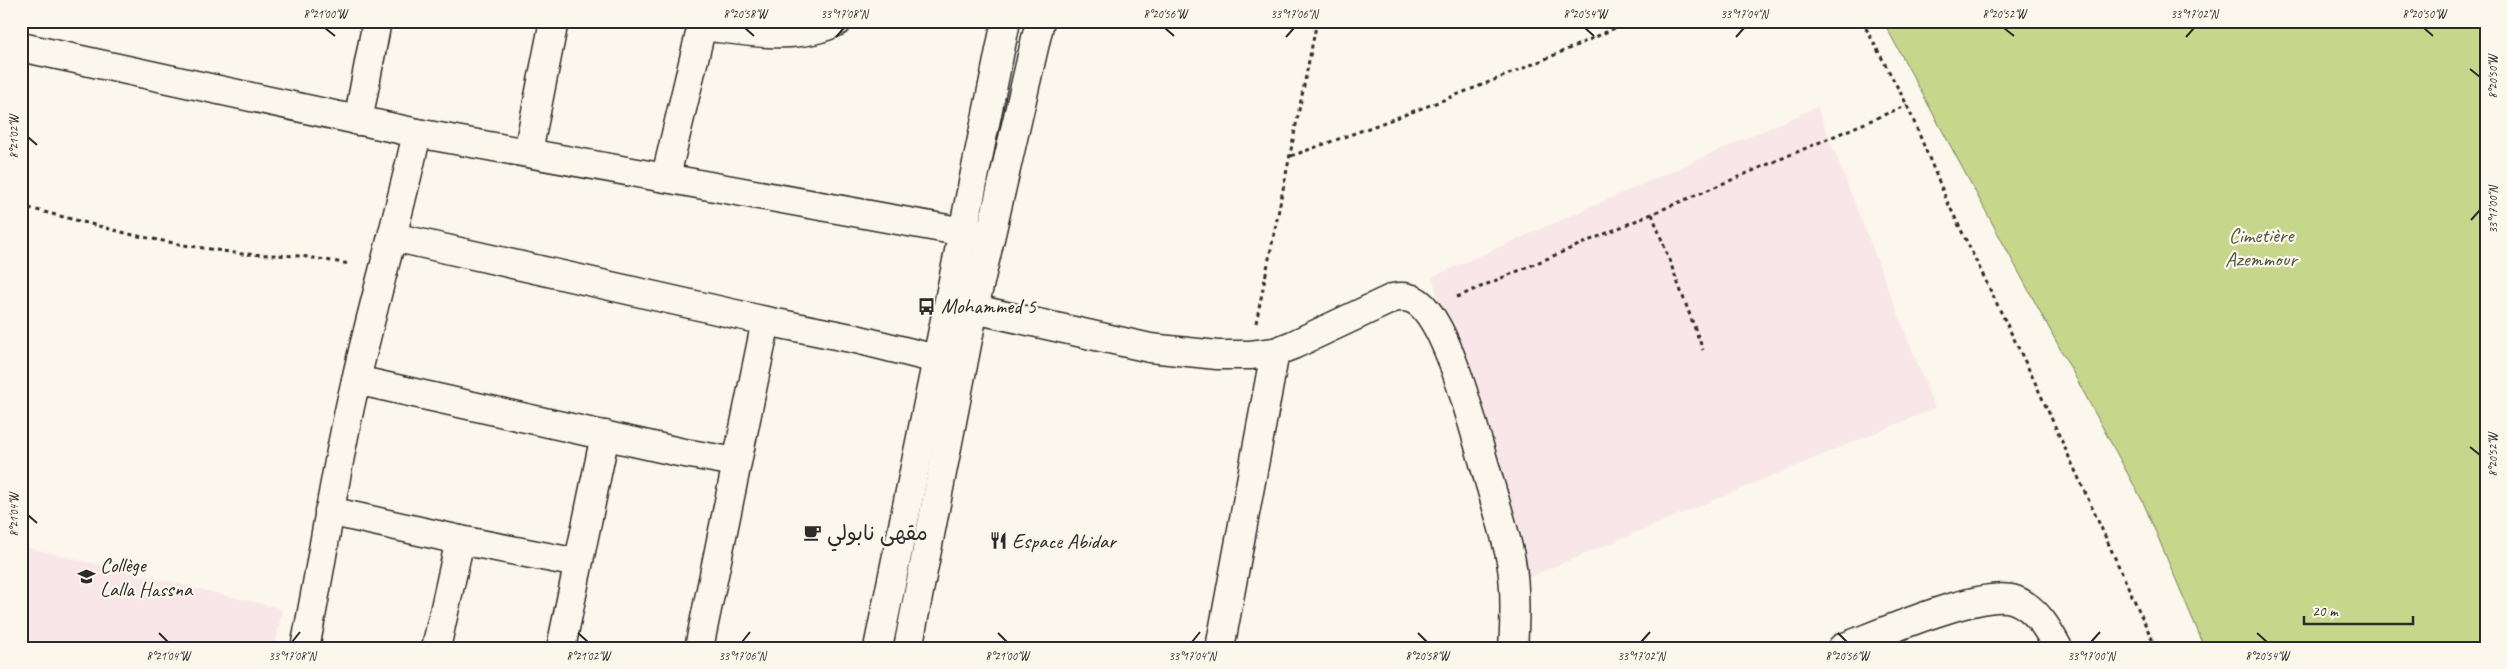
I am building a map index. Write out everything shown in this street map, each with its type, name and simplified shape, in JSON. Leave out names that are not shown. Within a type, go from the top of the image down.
[{"type":"street","points":[[358,121],[377,21]]},
{"type":"street","points":[[528,152],[554,21]]},
{"type":"street","points":[[666,176],[703,24],[780,34],[816,31],[838,21]]},
{"type":"street","points":[[908,648],[962,306],[964,232],[1006,21]]},
{"type":"street","points":[[878,648],[936,359],[962,306],[990,236],[1040,21]]},
{"type":"street","points":[[21,47],[417,133],[666,176],[990,236]]},
{"type":"street","points":[[305,648],[329,511],[356,380],[393,237],[417,133]]},
{"type":"street","points":[[393,237],[766,321],[856,339],[936,359]]},
{"type":"street","points":[[962,306],[1150,348],[1217,355],[1262,354],[1393,298],[1402,296],[1411,298],[1426,310],[1444,342],[1501,519],[1511,562],[1515,619],[1513,648]]},
{"type":"street","points":[[699,648],[766,321]]},
{"type":"street","points":[[1220,648],[1262,354]]},
{"type":"street","points":[[356,380],[736,462]]},
{"type":"street","points":[[562,648],[605,435]]},
{"type":"street","points":[[329,511],[578,564]]},
{"type":"street","points":[[436,648],[460,540]]},
{"type":"street","points":[[1842,648],[1920,618],[1979,600],[1997,598],[2015,600],[2034,612],[2050,632],[2058,648]]},
{"type":"path","points":[[1262,354],[1291,156],[1317,21]]},
{"type":"path","points":[[1291,156],[1474,88],[1568,50],[1630,21]]},
{"type":"path","points":[[1862,21],[1907,105],[1947,201],[2033,378],[2156,648]]},
{"type":"path","points":[[1426,310],[1907,105]]},
{"type":"path","points":[[21,206],[133,235],[184,245],[242,254],[301,256],[383,270]]},
{"type":"path","points":[[1652,214],[1703,350]]},
{"type":"shaded area","points":[[1817,107],[1935,408],[1524,579],[1432,277]]},
{"type":"shaded area","name":"Collège Lalla Hassna","points":[[21,546],[282,609],[275,648],[21,648]]},
{"type":"green space","name":"Cimetière Azemmour","points":[[1883,21],[2486,21],[2486,648],[2205,648],[2143,502]]},
{"type":"place","name":"Mohammed 5","points":[[927,306]]},
{"type":"place","name":"مقهى نابولي","points":[[813,533]]},
{"type":"place","name":"Espace Abidar","points":[[998,541]]},
{"type":"place","name":"Collège Lalla Hassna","points":[[86,577]]}]
